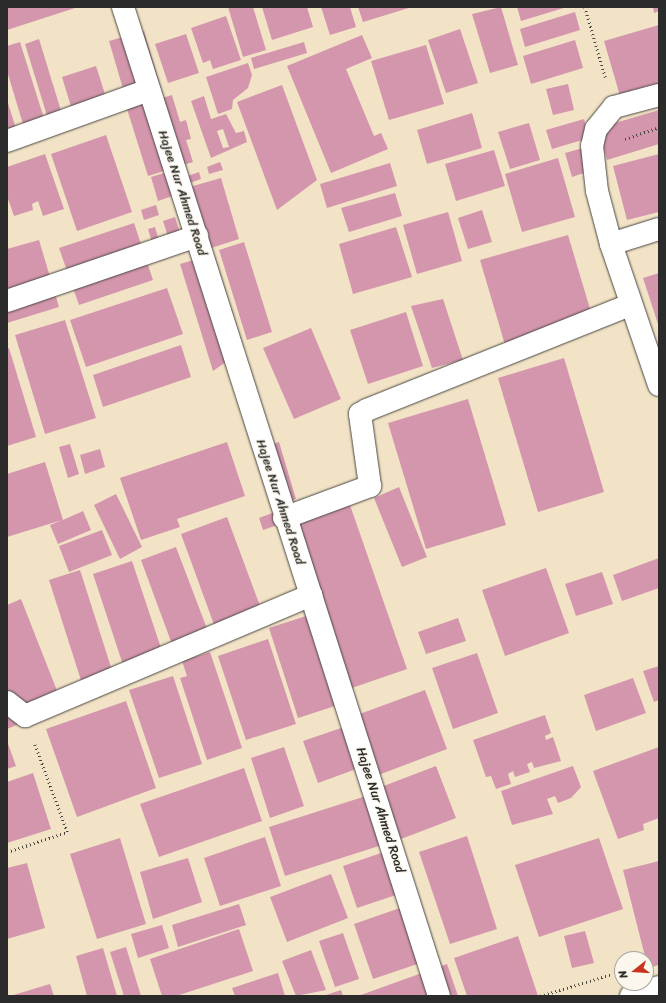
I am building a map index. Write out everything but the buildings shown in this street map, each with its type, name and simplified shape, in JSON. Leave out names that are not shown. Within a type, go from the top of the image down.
[{"type":"street","name":"Hajee Nur Ahmed Road","points":[[123,7],[197,236],[284,518],[311,595],[439,996]]},
{"type":"street","points":[[7,141],[149,90]]},
{"type":"street","points":[[659,95],[614,107],[596,128],[592,146],[597,191],[611,244],[629,305],[659,385]]},
{"type":"street","points":[[611,244],[659,229]]},
{"type":"street","points":[[7,301],[197,236]]},
{"type":"street","points":[[284,518],[370,486],[360,414],[366,410],[629,305]]},
{"type":"street","points":[[7,702],[25,716],[311,595]]},
{"type":"street","points":[[630,996],[659,987]]},
{"type":"path","points":[[585,7],[614,107]]},
{"type":"path","points":[[7,852],[67,832],[25,716]]},
{"type":"path","points":[[540,996],[614,973]]}]
